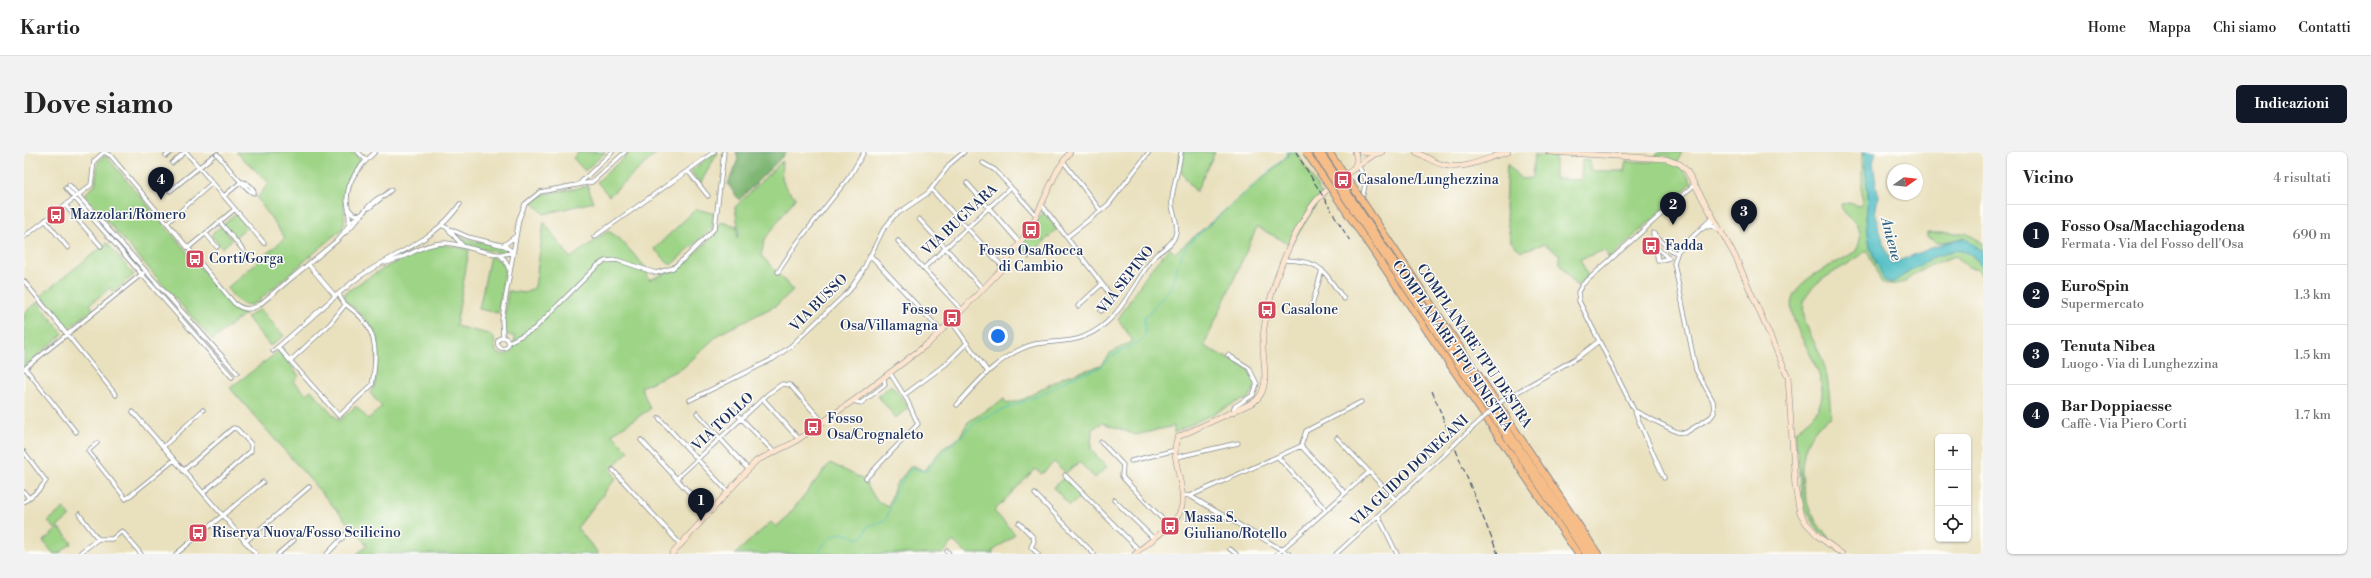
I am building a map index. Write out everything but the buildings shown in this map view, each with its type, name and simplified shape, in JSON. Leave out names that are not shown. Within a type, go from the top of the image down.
[{"type":"highway","name":"COMPLANARE TPU SINISTRA","points":[[1306,152],[1355,208],[1578,554]]},
{"type":"highway","points":[[1315,152],[1355,208],[1591,554]]},
{"type":"highway","points":[[1320,152],[1355,208],[1586,554]]},
{"type":"highway","name":"COMPLANARE TPU DESTRA","points":[[1328,152],[1355,208],[1533,454],[1598,554]]},
{"type":"street","points":[[24,237],[91,184],[94,161],[104,152],[111,156],[166,223],[236,304],[243,309],[257,306],[343,235],[380,196],[384,196],[390,190]]},
{"type":"street","points":[[166,156],[171,152]]},
{"type":"street","points":[[172,163],[186,152],[264,243]]},
{"type":"street","points":[[358,152],[366,160]]},
{"type":"street","points":[[349,224],[348,193],[351,179],[366,160],[375,152]]},
{"type":"street","points":[[509,342],[503,337],[502,319],[516,234],[523,208],[533,196],[547,190],[592,182],[625,152]]},
{"type":"street","points":[[594,237],[714,152]]},
{"type":"street","points":[[503,337],[498,340],[500,347],[506,348],[509,342],[534,329],[598,265],[605,261],[617,260],[656,273],[673,268],[715,228],[724,152]]},
{"type":"street","points":[[778,272],[797,243],[850,176],[864,152]]},
{"type":"street","name":"VIA BUSSO","points":[[690,400],[784,352],[848,292],[884,228],[895,215],[931,189],[952,162],[964,152]]},
{"type":"street","points":[[676,553],[681,545],[748,469],[758,460],[799,439],[884,378],[941,331],[983,289],[1002,268],[1020,243],[1037,216],[1063,161],[1070,152]]},
{"type":"street","points":[[1067,237],[1113,200],[1122,184],[1149,152]]},
{"type":"street","name":"VIA SEPINO","points":[[957,404],[988,372],[1031,346],[1085,336],[1105,324],[1120,310],[1154,257],[1172,242],[1175,236],[1177,227],[1172,201],[1181,152]]},
{"type":"street","points":[[1355,152],[1358,166],[1366,179],[1363,195]]},
{"type":"street","points":[[1356,160],[1362,152]]},
{"type":"street","points":[[1362,152],[1375,154]]},
{"type":"street","points":[[1358,166],[1362,152]]},
{"type":"street","points":[[1065,475],[1137,552],[1168,525],[1180,512],[1182,495],[1176,450],[1177,440],[1182,435],[1233,413],[1256,400],[1263,389],[1263,334],[1284,260],[1314,204],[1358,166],[1375,154],[1382,152]]},
{"type":"street","points":[[1416,152],[1442,165],[1453,166],[1470,164],[1508,152]]},
{"type":"street","points":[[1549,152],[1607,154],[1673,161],[1686,168],[1737,261],[1788,378],[1794,478],[1799,512],[1813,531],[1842,554]]},
{"type":"street","points":[[578,185],[611,153],[616,160]]},
{"type":"street","points":[[170,191],[215,155],[241,182],[224,196]]},
{"type":"street","points":[[1063,161],[1101,211]]},
{"type":"street","points":[[983,163],[994,170],[1037,216]]},
{"type":"street","points":[[688,171],[708,196]]},
{"type":"street","points":[[166,223],[212,183]]},
{"type":"street","points":[[967,184],[1020,243]]},
{"type":"street","points":[[1664,478],[1634,410],[1578,299],[1580,288],[1695,184]]},
{"type":"street","points":[[69,185],[232,377]]},
{"type":"street","points":[[66,188],[73,198],[237,373]]},
{"type":"street","name":"VIA BUGNARA","points":[[924,268],[1010,188]]},
{"type":"street","points":[[931,189],[1002,268]]},
{"type":"street","points":[[273,351],[339,293],[381,264],[428,237],[443,226],[460,204]]},
{"type":"street","points":[[1706,204],[1709,215],[1707,222]]},
{"type":"street","points":[[65,205],[101,246]]},
{"type":"street","points":[[1042,205],[1113,298],[1100,311]]},
{"type":"street","points":[[348,208],[355,215],[363,214]]},
{"type":"street","points":[[188,248],[235,210]]},
{"type":"street","points":[[343,235],[349,224],[363,214]]},
{"type":"street","points":[[1634,410],[1667,428],[1685,433],[1711,417],[1714,413],[1713,401],[1696,370],[1675,261],[1677,253],[1707,222],[1714,218]]},
{"type":"street","points":[[1698,232],[1706,227],[1714,218]]},
{"type":"street","points":[[919,219],[983,289]]},
{"type":"street","points":[[45,220],[68,248]]},
{"type":"street","points":[[220,222],[244,251]]},
{"type":"street","points":[[443,226],[468,237],[503,245],[513,252]]},
{"type":"street","points":[[443,226],[463,246]]},
{"type":"street","points":[[1706,227],[1713,226],[1721,231]]},
{"type":"street","points":[[1669,258],[1658,261],[1652,236],[1654,233],[1670,250],[1677,253]]},
{"type":"street","points":[[206,234],[217,247]]},
{"type":"street","points":[[503,245],[511,242],[516,234]]},
{"type":"street","points":[[898,241],[962,310]]},
{"type":"street","points":[[381,264],[398,260],[433,244],[448,243],[499,254],[513,252]]},
{"type":"street","points":[[1654,245],[1669,258],[1675,261]]},
{"type":"street","points":[[499,254],[506,260],[510,272]]},
{"type":"street","points":[[870,255],[941,331]]},
{"type":"street","points":[[1284,260],[1310,261],[1322,270],[1344,299]]},
{"type":"street","points":[[308,264],[335,296]]},
{"type":"street","points":[[1310,309],[1322,270]]},
{"type":"street","points":[[76,432],[25,369],[143,273]]},
{"type":"street","points":[[24,281],[116,394]]},
{"type":"street","points":[[1078,306],[1102,284]]},
{"type":"street","points":[[278,347],[339,416],[372,385],[375,340],[370,329],[355,312],[345,305],[339,293]]},
{"type":"street","points":[[290,361],[330,324],[345,305]]},
{"type":"street","points":[[951,321],[966,344],[988,372]]},
{"type":"street","name":"VIA GUIDO DONEGANI","points":[[1336,554],[1502,400],[1578,357],[1599,340]]},
{"type":"street","points":[[904,395],[946,364],[966,344]]},
{"type":"street","points":[[210,352],[214,348]]},
{"type":"street","points":[[1228,355],[1249,368],[1257,384],[1253,395],[1234,407],[1233,413]]},
{"type":"street","points":[[866,478],[918,426],[918,420],[890,373]]},
{"type":"street","name":"VIA TOLLO","points":[[676,479],[721,440],[778,386],[786,383],[791,386],[824,422]]},
{"type":"street","points":[[763,399],[799,439]]},
{"type":"street","points":[[1190,496],[1301,446],[1306,431],[1361,402]]},
{"type":"street","points":[[732,409],[774,452]]},
{"type":"street","points":[[163,447],[202,410]]},
{"type":"street","points":[[133,412],[256,554]]},
{"type":"street","points":[[697,412],[748,469]]},
{"type":"street","points":[[659,418],[728,492]]},
{"type":"street","points":[[184,471],[233,428],[237,429],[251,444],[251,451],[203,493]]},
{"type":"street","points":[[1337,438],[1394,499]]},
{"type":"street","points":[[641,440],[709,514]]},
{"type":"street","points":[[1101,442],[1123,465],[1122,474],[1124,479],[1168,525]]},
{"type":"street","points":[[97,443],[88,451],[126,499],[174,460]]},
{"type":"street","points":[[1177,457],[1238,443]]},
{"type":"street","points":[[1301,446],[1345,493]]},
{"type":"street","points":[[1131,460],[1176,450]]},
{"type":"street","points":[[24,452],[45,478],[45,484],[24,502]]},
{"type":"street","points":[[1278,457],[1325,509]]},
{"type":"street","points":[[613,470],[681,545]]},
{"type":"street","points":[[1278,554],[1280,549],[1368,472]]},
{"type":"street","points":[[176,554],[263,482]]},
{"type":"street","points":[[245,542],[309,487]]},
{"type":"street","points":[[24,492],[29,498]]},
{"type":"street","points":[[1035,494],[1094,554]]},
{"type":"street","points":[[1182,495],[1190,496],[1289,554]]},
{"type":"street","points":[[1114,500],[1153,538]]},
{"type":"street","points":[[79,514],[98,539]]},
{"type":"street","points":[[1378,516],[1397,554]]},
{"type":"street","points":[[1019,523],[1033,538],[1031,547],[1038,554]]},
{"type":"street","points":[[83,554],[81,552],[98,539],[112,539],[122,531],[141,554]]},
{"type":"street","points":[[326,554],[347,533]]},
{"type":"street","points":[[278,554],[294,540]]},
{"type":"street","points":[[1230,549],[1236,554]]},
{"type":"green space","points":[[236,152],[354,152],[360,160],[346,187],[344,198],[345,218],[342,229],[257,302],[248,305],[240,302],[227,288],[285,238],[257,198],[269,183]]},
{"type":"green space","points":[[579,152],[606,152],[585,171],[573,158]]},
{"type":"green space","points":[[630,152],[658,152],[609,196],[597,182]]},
{"type":"green space","points":[[718,152],[700,184],[691,171]]},
{"type":"green space","points":[[736,152],[787,152],[739,200],[728,184],[738,159]]},
{"type":"green space","points":[[1180,152],[1215,152],[1196,192],[1179,169]]},
{"type":"green space","points":[[1286,152],[1296,152],[1322,195],[1291,245],[1257,227],[1204,346],[1248,369],[1256,385],[1248,399],[1237,402],[1174,433],[1174,426],[1136,435],[1103,423],[1092,429],[1091,450],[1107,467],[1095,478],[1079,462],[1066,473],[1054,462],[1042,474],[1035,469],[994,511],[1015,534],[992,552],[994,554],[967,554],[953,541],[943,554],[735,554],[771,522],[776,527],[786,518],[830,463],[863,479],[877,501],[888,507],[895,486],[910,467],[916,467],[924,471],[942,449],[959,438],[968,422],[1004,399],[1007,404],[1024,399],[1063,377],[1100,366],[1110,353],[1133,341],[1118,319],[1150,270],[1169,248],[1175,253],[1288,156]]},
{"type":"green space","points":[[1658,152],[1682,152],[1675,164],[1684,170],[1692,183],[1609,259],[1605,250],[1580,259],[1588,276],[1576,286],[1560,263],[1559,254],[1544,244],[1521,251],[1511,242],[1505,209],[1507,164],[1521,179],[1532,178],[1534,155],[1555,156],[1555,179],[1581,180],[1582,159],[1590,160],[1590,171],[1624,171],[1626,161],[1652,162]]},
{"type":"green space","points":[[1862,152],[1864,152],[1868,195],[1866,218],[1870,247],[1876,263],[1905,275],[1927,260],[1945,252],[1963,251],[1972,255],[1983,267],[1983,277],[1979,269],[1968,267],[1956,256],[1926,267],[1905,281],[1888,284],[1881,282],[1867,250],[1817,283],[1806,298],[1803,308],[1805,318],[1826,372],[1831,417],[1818,427],[1809,440],[1804,455],[1802,471],[1804,488],[1808,504],[1815,519],[1826,534],[1838,545],[1819,532],[1802,503],[1795,431],[1816,412],[1820,404],[1822,391],[1819,376],[1793,316],[1791,303],[1795,292],[1807,279],[1856,251],[1860,241],[1860,233],[1858,227],[1842,209],[1841,204],[1849,203],[1859,206],[1862,204]]},
{"type":"green space","points":[[104,156],[107,157],[234,308],[246,313],[212,340],[84,195],[95,185],[98,162]]},
{"type":"green space","points":[[782,161],[783,182],[787,190],[796,197],[765,239],[761,255],[793,290],[777,305],[719,334],[683,368],[641,387],[650,409],[612,434],[629,451],[610,469],[616,478],[577,528],[599,554],[357,554],[367,545],[230,388],[279,351],[299,376],[294,381],[306,394],[311,390],[339,421],[356,406],[368,419],[382,407],[370,393],[375,385],[378,338],[374,330],[359,312],[345,301],[344,294],[364,280],[406,257],[432,247],[445,245],[469,250],[456,326],[489,334],[494,338],[496,352],[504,355],[512,349],[515,337],[506,334],[503,328],[508,291],[525,293],[535,287],[544,222],[570,258],[608,231],[619,238],[646,268],[649,280],[677,269],[714,236],[720,222],[737,226],[737,238],[739,232],[735,207]]},
{"type":"green space","points":[[588,186],[593,202],[544,214],[532,202],[541,195]]},
{"type":"green space","points":[[696,209],[713,213],[712,228],[671,265],[654,249]]},
{"type":"green space","points":[[1044,211],[1057,229],[1030,256],[1022,245]]},
{"type":"green space","points":[[235,214],[247,227],[234,238],[223,225]]},
{"type":"green space","points":[[221,226],[232,240],[222,248],[211,235]]},
{"type":"green space","points":[[1927,233],[1966,233],[1983,243],[1983,251],[1964,238],[1938,243],[1927,237]]},
{"type":"green space","points":[[458,234],[470,240],[503,248],[509,252],[504,254],[466,245],[458,238]]},
{"type":"green space","points":[[107,243],[134,275],[113,292],[110,288],[90,304],[93,309],[68,329],[41,295]]},
{"type":"green space","points":[[490,256],[501,261],[505,270],[498,313],[479,309]]},
{"type":"green space","points":[[38,302],[63,334],[24,367],[24,313]]},
{"type":"green space","points":[[260,309],[284,336],[270,346],[247,317]]},
{"type":"green space","points":[[891,385],[909,407],[896,418],[878,396]]},
{"type":"green space","points":[[1065,477],[1082,495],[1070,506],[1053,487]]},
{"type":"green space","points":[[64,508],[70,516],[55,529],[48,521]]},
{"type":"green space","points":[[59,528],[72,543],[59,554],[54,554],[43,541]]},
{"type":"water","points":[[1864,152],[1876,152],[1873,163],[1878,196],[1875,216],[1891,264],[1944,243],[1964,238],[1983,251],[1983,267],[1970,254],[1962,251],[1952,251],[1930,259],[1892,283],[1884,280],[1870,247],[1866,218],[1868,195]]},
{"type":"waterway","points":[[818,554],[826,542],[834,536],[842,533],[858,539],[863,536],[868,526],[886,520],[896,490],[910,470],[914,469],[927,471],[941,454],[980,419],[1040,395],[1070,378],[1097,369],[1112,356],[1143,340],[1145,336],[1144,318],[1171,287],[1182,253],[1190,242],[1291,152]]},
{"type":"railway","points":[[1296,152],[1350,241]]},
{"type":"railway","points":[[1432,391],[1498,554]]},
{"type":"place","name":"Casalone/Lunghezzina","points":[[1343,180]]},
{"type":"place","name":"Bar Doppiaesse","points":[[161,200]]},
{"type":"place","name":"Mazzolari/Romero","points":[[56,215]]},
{"type":"place","name":"EuroSpin","points":[[1673,225]]},
{"type":"place","name":"Fosso Osa/Rocca di Cambio","points":[[1031,230]]},
{"type":"place","name":"Tenuta Nibea","points":[[1744,232]]},
{"type":"place","name":"Fadda","points":[[1651,246]]},
{"type":"place","name":"Corti/Gorga","points":[[195,259]]},
{"type":"place","name":"Casalone","points":[[1267,310]]},
{"type":"place","name":"Fosso Osa/Villamagna","points":[[952,318]]},
{"type":"place","name":"Fosso Osa/Crognaleto","points":[[813,427]]},
{"type":"place","name":"Fosso Osa/Macchiagodena","points":[[701,521]]},
{"type":"place","name":"Massa S. Giuliano/Rotello","points":[[1170,526]]},
{"type":"place","name":"Riserva Nuova/Fosso Scilicino","points":[[198,533]]},
{"type":"water label","name":"Aniene","points":[[1891,239]]}]
